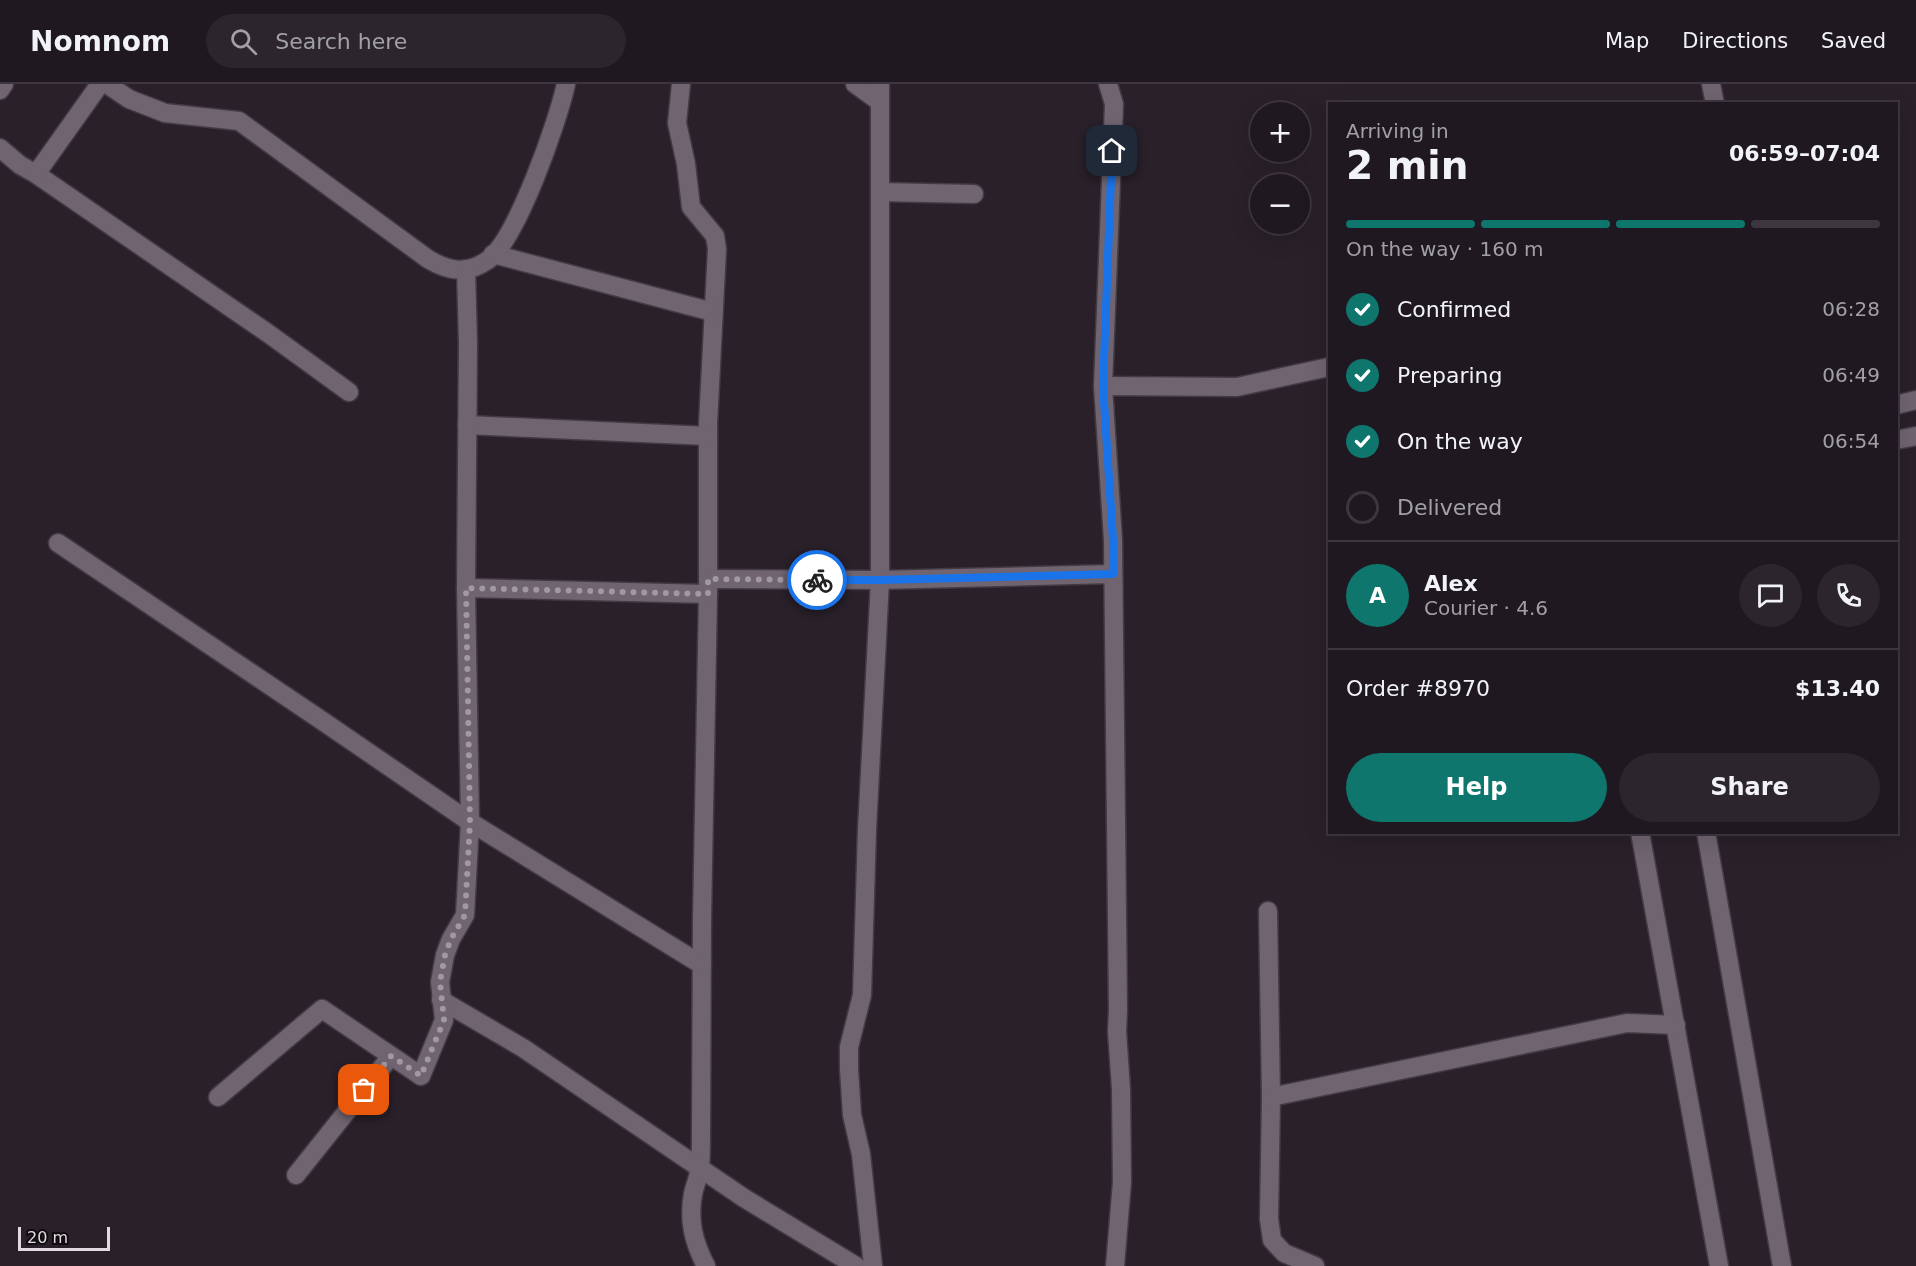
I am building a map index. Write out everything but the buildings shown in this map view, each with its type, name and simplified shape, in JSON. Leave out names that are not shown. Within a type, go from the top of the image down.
[{"type":"street","points":[[0,90],[4,84]]},
{"type":"street","points":[[36,174],[100,84]]},
{"type":"street","points":[[107,84],[129,99],[165,113],[239,121],[428,259],[443,268],[454,270],[466,269],[488,260],[503,243],[531,186],[562,103],[566,84]]},
{"type":"street","points":[[681,84],[677,123],[686,164],[691,207],[715,236],[717,249],[708,436],[700,1168],[693,1196],[692,1233],[706,1266]]},
{"type":"street","points":[[855,84],[880,93],[880,580],[867,830],[862,995],[849,1047],[852,1115],[861,1154],[873,1266]]},
{"type":"street","points":[[1108,84],[1114,104],[1103,386],[1113,540],[1117,1031],[1121,1089],[1122,1173],[1115,1266]]},
{"type":"street","points":[[1711,84],[1715,102]]},
{"type":"street","points":[[0,148],[20,165],[259,327],[349,392]]},
{"type":"street","points":[[880,192],[974,194]]},
{"type":"street","points":[[493,254],[714,312]]},
{"type":"street","points":[[218,1097],[322,1009],[421,1076],[444,1020],[440,982],[445,955],[465,915],[470,822],[466,588],[466,269]]},
{"type":"street","points":[[1103,386],[1237,387],[1328,367]]},
{"type":"street","points":[[1898,404],[1916,400]]},
{"type":"street","points":[[467,425],[708,436]]},
{"type":"street","points":[[1898,440],[1916,436]]},
{"type":"street","points":[[58,543],[470,822],[702,965]]},
{"type":"street","points":[[466,588],[708,587],[1113,574]]},
{"type":"street","points":[[1640,834],[1719,1266]]},
{"type":"street","points":[[1706,834],[1782,1266]]},
{"type":"street","points":[[1268,911],[1271,1097],[1269,1219],[1272,1240],[1284,1253],[1315,1266]]},
{"type":"street","points":[[441,1000],[523,1048],[744,1198],[856,1266]]},
{"type":"street","points":[[1271,1097],[1627,1023],[1676,1025]]},
{"type":"street","points":[[296,1175],[391,1056]]},
{"type":"way so far","points":[[364,1090],[391,1056],[421,1076],[444,1020],[440,982],[445,955],[465,915],[470,822],[466,588],[708,594],[708,579],[817,580]]},
{"type":"route","points":[[817,580],[1113,574],[1113,540],[1103,386],[1112,151]]}]
